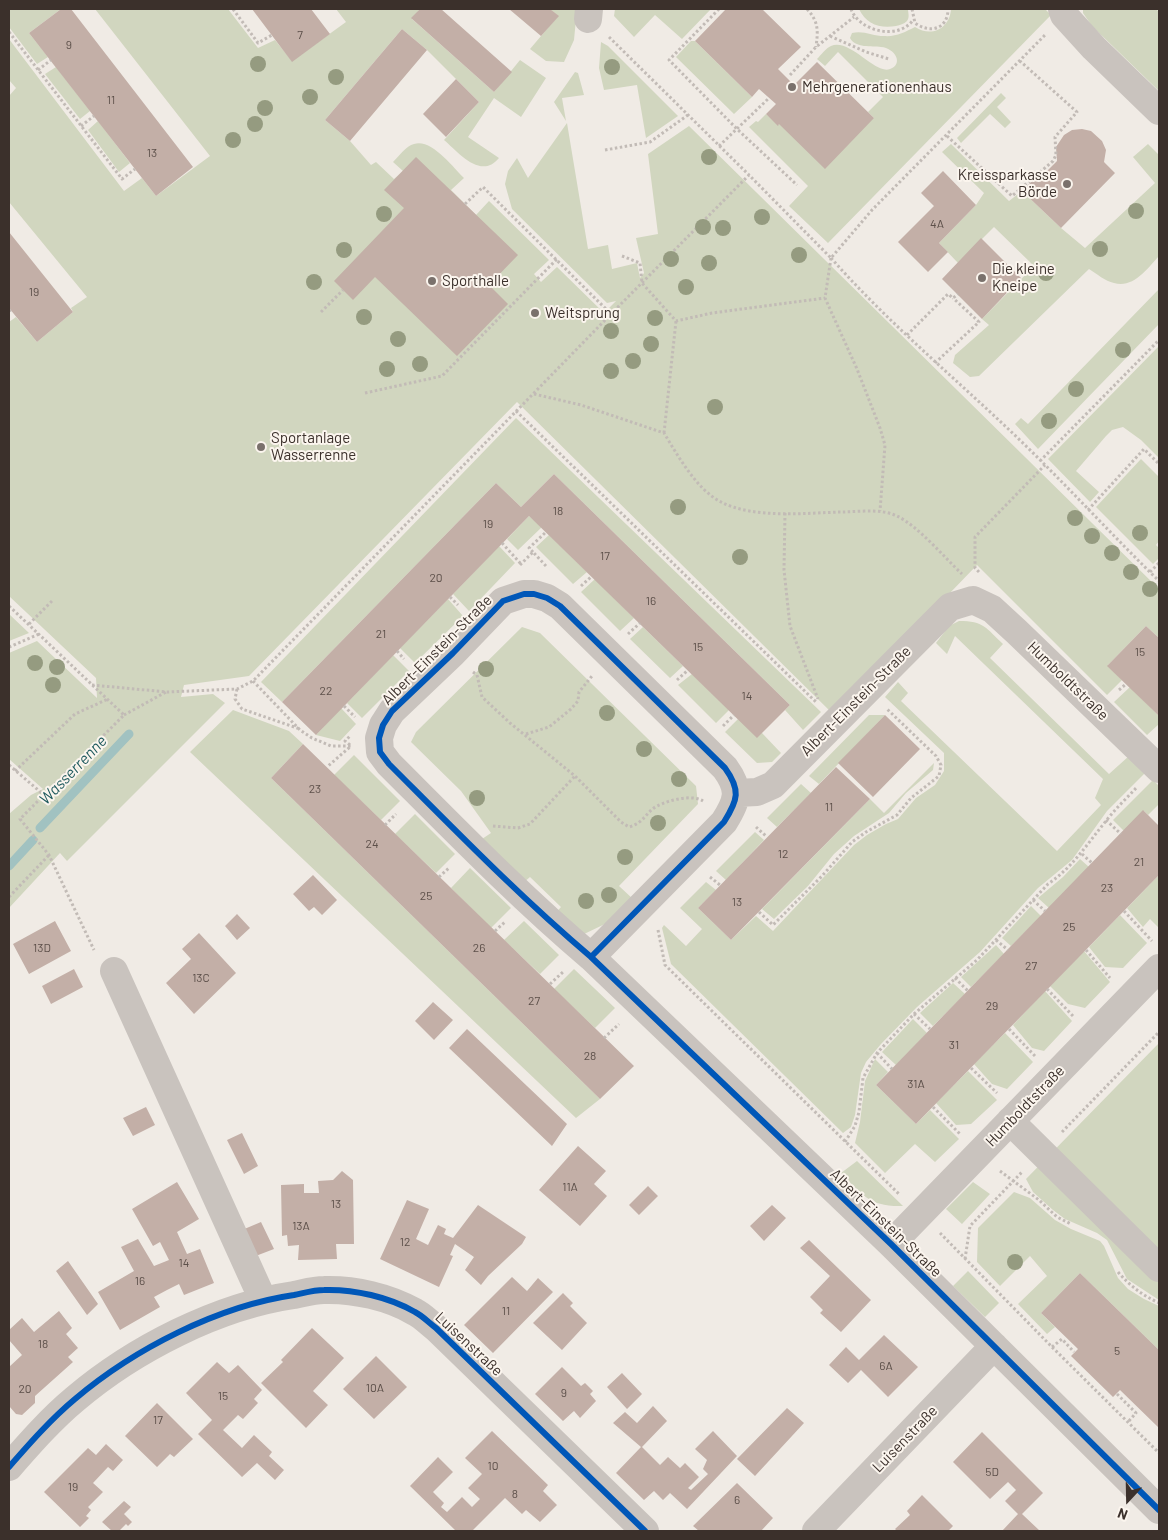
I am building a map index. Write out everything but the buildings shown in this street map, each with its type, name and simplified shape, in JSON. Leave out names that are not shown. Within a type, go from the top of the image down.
[{"type":"street","points":[[1063,12],[1094,48],[1159,111]]},
{"type":"street","name":"Albert-Einstein-Straße","points":[[977,587],[950,607],[773,785],[757,792],[737,793],[734,781],[725,768],[560,606],[547,598],[524,594],[503,601],[392,712],[383,725],[379,738],[380,752],[389,764],[468,843],[561,932],[591,957],[891,1244],[1159,1510]]},
{"type":"street","name":"Humboldtstraße","points":[[977,587],[992,609],[1017,632],[1151,775]]},
{"type":"street","points":[[591,957],[724,822],[734,807],[737,793]]},
{"type":"street","name":"Humboldtstraße","points":[[891,1244],[920,1214],[972,1147],[1010,1121],[1157,956]]},
{"type":"street","points":[[114,971],[263,1300]]},
{"type":"street","points":[[1010,1121],[1159,1268]]},
{"type":"street","name":"Luisenstraße","points":[[9,1466],[35,1437],[75,1399],[121,1365],[173,1336],[219,1314],[263,1300],[323,1290],[355,1292],[384,1299],[416,1312],[436,1328],[645,1531]]},
{"type":"street","name":"Luisenstraße","points":[[816,1531],[994,1346]]},
{"type":"path","points":[[233,9],[258,43],[272,36]]},
{"type":"path","points":[[719,9],[669,60],[796,185]]},
{"type":"path","points":[[807,9],[815,20],[818,30],[816,47]]},
{"type":"path","points":[[851,9],[854,17],[863,25],[872,28],[891,31],[900,30],[908,26],[913,20]]},
{"type":"path","points":[[912,9],[913,20],[921,28],[936,29],[942,26],[946,20],[948,9]]},
{"type":"path","points":[[880,511],[884,452],[880,428],[857,369],[825,298],[831,258],[872,210],[1020,61],[1063,12]]},
{"type":"path","points":[[588,14],[831,258],[857,287],[935,363],[1045,465],[1159,582]]},
{"type":"path","points":[[790,75],[816,47],[854,17]]},
{"type":"path","points":[[9,32],[122,179],[135,169]]},
{"type":"path","points":[[830,36],[866,52],[890,59]]},
{"type":"path","points":[[38,70],[50,60]]},
{"type":"path","points":[[946,136],[1012,196],[1053,161],[1056,155],[1055,137],[1077,112],[1020,61]]},
{"type":"path","points":[[719,146],[768,100]]},
{"type":"path","points":[[605,150],[650,142],[688,115]]},
{"type":"path","points":[[81,126],[94,116]]},
{"type":"path","points":[[92,685],[167,692],[238,689],[253,681],[749,175]]},
{"type":"path","points":[[465,204],[483,187],[611,314]]},
{"type":"path","points":[[622,256],[640,263],[642,283],[676,321],[664,433],[680,459],[704,489],[720,502],[745,511],[785,513],[880,511],[897,516],[911,525],[977,587]]},
{"type":"path","points":[[365,393],[442,376],[557,259]]},
{"type":"path","points":[[321,312],[343,290]]},
{"type":"path","points":[[907,335],[948,294],[979,322],[935,363]]},
{"type":"path","points":[[953,298],[958,294]]},
{"type":"path","points":[[676,321],[712,313],[825,298]]},
{"type":"path","points":[[1040,461],[1159,340]]},
{"type":"path","points":[[534,394],[581,405],[664,433]]},
{"type":"path","points":[[516,411],[821,706],[790,626],[784,570],[785,513]]},
{"type":"path","points":[[1088,510],[1144,449],[1159,464]]},
{"type":"path","points":[[977,587],[975,537],[1045,465]]},
{"type":"path","points":[[546,532],[528,548],[546,566]]},
{"type":"path","points":[[502,543],[521,564]]},
{"type":"path","points":[[514,571],[533,552]]},
{"type":"path","points":[[1150,572],[1159,563]]},
{"type":"path","points":[[28,624],[52,600]]},
{"type":"path","points":[[9,606],[124,715]]},
{"type":"path","points":[[526,734],[548,727],[571,709],[578,701],[579,692],[585,683],[627,644],[622,640],[640,623]]},
{"type":"path","points":[[9,647],[39,634]]},
{"type":"path","points":[[453,653],[477,675],[482,696],[575,776],[621,822],[629,827],[638,825],[657,806],[689,796],[702,799],[724,822],[742,837],[753,825],[767,837]]},
{"type":"path","points":[[671,686],[688,670]]},
{"type":"path","points":[[253,681],[300,730]]},
{"type":"path","points":[[238,689],[236,699],[242,708],[300,730],[314,739],[331,746],[351,746]]},
{"type":"path","points":[[114,971],[98,960],[49,855],[20,819],[124,715],[167,692]]},
{"type":"path","points":[[15,771],[75,714],[108,699]]},
{"type":"path","points":[[760,912],[773,925],[822,876],[852,842],[897,815],[911,798],[939,776],[942,765],[936,756],[883,705]]},
{"type":"path","points":[[718,732],[734,715]]},
{"type":"path","points":[[351,735],[345,740],[358,752]]},
{"type":"path","points":[[327,767],[351,746]]},
{"type":"path","points":[[9,766],[44,795]]},
{"type":"path","points":[[845,1142],[857,1119],[863,1078],[877,1053],[914,1014],[996,940],[1048,884],[1062,874],[1082,854],[1106,820],[1151,775]]},
{"type":"path","points":[[468,843],[490,826],[518,828],[530,824],[575,776]]},
{"type":"path","points":[[1106,820],[1121,834]]},
{"type":"path","points":[[1082,854],[1092,863]]},
{"type":"path","points":[[9,897],[49,855]]},
{"type":"path","points":[[706,873],[720,886]]},
{"type":"path","points":[[1033,900],[1045,911]]},
{"type":"path","points":[[1124,911],[1157,956]]},
{"type":"path","points":[[657,924],[665,965],[920,1214],[1159,1453]]},
{"type":"path","points":[[996,940],[1008,950]]},
{"type":"path","points":[[1086,950],[1116,984]]},
{"type":"path","points":[[955,978],[968,991]]},
{"type":"path","points":[[1047,990],[1079,1022]]},
{"type":"path","points":[[914,1014],[930,1029]]},
{"type":"path","points":[[604,1038],[622,1020]]},
{"type":"path","points":[[1009,1029],[1040,1062]]},
{"type":"path","points":[[877,1053],[892,1069]]},
{"type":"path","points":[[971,1068],[998,1094]]},
{"type":"path","points":[[933,1107],[972,1147],[1039,1200],[1057,1217],[1071,1224]]},
{"type":"path","points":[[1115,1263],[1118,1272],[1130,1286],[1159,1303]]},
{"type":"path","points":[[1052,1347],[1062,1339],[1074,1352]]},
{"type":"path","points":[[1117,1394],[1136,1413],[1128,1422]]},
{"type":"green space","points":[[9,9],[61,9],[29,33],[48,57],[37,64],[9,27]]},
{"type":"green space","points":[[95,9],[228,9],[258,48],[275,40],[292,61],[346,22],[336,9],[420,9],[412,19],[494,92],[520,60],[546,78],[521,117],[494,98],[468,137],[499,158],[492,164],[485,166],[470,162],[444,140],[479,102],[427,50],[402,29],[325,120],[350,141],[371,165],[376,162],[394,179],[403,171],[393,162],[408,147],[421,143],[434,149],[464,178],[451,190],[476,215],[489,201],[549,260],[534,274],[541,282],[557,267],[604,313],[616,301],[607,303],[512,209],[505,184],[508,171],[517,158],[528,178],[567,123],[588,249],[608,245],[612,269],[637,263],[640,278],[644,273],[636,238],[658,234],[648,154],[689,126],[1159,589],[1159,638],[1146,626],[1108,665],[1122,680],[1107,695],[977,565],[833,714],[517,402],[249,676],[184,685],[181,697],[213,694],[225,703],[67,861],[60,853],[9,908],[9,814],[31,795],[43,789],[9,759],[9,653],[37,641],[97,698],[96,678],[9,596],[9,322],[16,317],[37,342],[73,312],[71,308],[87,297],[9,202],[9,96],[16,88],[9,80],[9,39],[124,191],[142,178],[156,196],[210,156]]},
{"type":"green space","points":[[550,9],[577,9],[574,40],[564,62],[546,61],[530,49],[558,16]]},
{"type":"green space","points":[[615,9],[711,9],[682,39],[655,15],[634,37],[614,16]]},
{"type":"green space","points":[[859,9],[908,9],[908,18],[906,22],[897,26],[884,27],[870,22]]},
{"type":"green space","points":[[951,9],[1045,9],[1051,15],[828,243],[789,206],[808,186],[749,127],[766,114],[778,125],[874,118],[868,112],[883,97],[838,52],[825,66],[817,59],[829,47],[838,45],[854,51],[877,67],[890,69],[894,67],[897,60],[894,53],[886,48],[864,46],[856,43],[850,38],[852,33],[860,32],[892,36],[915,27],[928,32],[934,31],[944,26],[950,16]]},
{"type":"green space","points":[[1083,9],[1156,9],[1159,12],[1159,91],[1092,26],[1083,13]]},
{"type":"green space","points":[[691,41],[695,41],[752,97],[734,114],[676,57]]},
{"type":"green space","points":[[601,42],[608,46],[678,116],[646,138],[637,85],[604,90],[599,68]]},
{"type":"green space","points":[[56,67],[90,111],[80,119],[45,74]]},
{"type":"green space","points":[[575,72],[578,73],[584,95],[562,98],[566,121],[554,102]]},
{"type":"green space","points":[[1001,93],[1006,98],[997,107],[1011,122],[1005,128],[990,114],[961,143],[957,138]]},
{"type":"green space","points":[[98,121],[130,163],[119,172],[88,130]]},
{"type":"green space","points":[[951,144],[1009,201],[1022,191],[1085,248],[1155,183],[1133,157],[1148,144],[1159,155],[1159,256],[1140,276],[1128,283],[1111,282],[1089,269],[979,376],[970,377],[953,363],[955,355],[989,325],[982,319],[1034,266],[994,227],[958,263],[939,243],[976,205],[984,193],[942,152]]},
{"type":"green space","points":[[1159,289],[1159,324],[1038,449],[1015,424],[1021,418],[1028,424]]},
{"type":"green space","points":[[1159,346],[1159,458],[1141,440],[1123,427],[1112,430],[1076,471],[1099,492],[1090,502],[1048,459]]},
{"type":"green space","points":[[516,418],[821,712],[803,730],[785,710],[790,705],[554,474],[521,507],[496,483],[282,702],[261,682]]},
{"type":"green space","points":[[1141,459],[1159,477],[1159,541],[1156,545],[1159,548],[1159,558],[1153,564],[1096,507]]},
{"type":"green space","points":[[529,516],[542,527],[518,550],[507,539]]},
{"type":"green space","points":[[549,535],[587,572],[573,584],[536,547]]},
{"type":"green space","points":[[499,546],[515,563],[469,611],[453,594]]},
{"type":"green space","points":[[595,579],[634,618],[620,631],[581,592]]},
{"type":"green space","points":[[448,599],[463,616],[415,663],[400,648]]},
{"type":"green space","points":[[9,614],[29,633],[9,641]]},
{"type":"green space","points":[[959,621],[974,622],[984,626],[1003,644],[990,658],[1109,774],[1129,756],[1145,773],[1107,811],[1072,860],[1038,888],[980,952],[917,1007],[881,1044],[866,1062],[861,1073],[855,1115],[851,1127],[843,1133],[671,964],[662,928],[664,925],[686,946],[702,929],[680,908],[706,882],[716,890],[698,908],[731,940],[756,916],[773,931],[854,845],[867,835],[898,819],[916,798],[935,785],[944,771],[944,753],[885,697],[898,682],[908,693],[901,701],[1057,851],[1101,805],[1095,798],[1103,779],[955,636],[947,654],[936,643],[949,626]]},
{"type":"green space","points":[[522,627],[540,633],[696,786],[698,804],[619,886],[633,899],[605,924],[582,935],[554,915],[561,907],[530,877],[522,884],[479,841],[491,833],[461,791],[411,742],[416,732]]},
{"type":"green space","points":[[643,627],[683,666],[670,678],[630,639]]},
{"type":"green space","points":[[393,655],[409,671],[362,718],[347,703]]},
{"type":"green space","points":[[692,674],[729,710],[716,723],[678,685]]},
{"type":"green space","points":[[1130,687],[1159,716],[1159,724],[1147,735],[1114,702]]},
{"type":"green space","points":[[341,708],[356,724],[340,741],[316,735]]},
{"type":"green space","points":[[233,710],[289,731],[303,744],[271,778],[600,1099],[576,1118],[190,752]]},
{"type":"green space","points":[[869,715],[885,715],[819,784],[809,776]]},
{"type":"green space","points":[[738,719],[762,733],[781,753],[772,762],[757,763],[725,732]]},
{"type":"green space","points":[[354,755],[400,801],[381,820],[334,775]]},
{"type":"green space","points":[[934,763],[933,770],[906,793],[889,813],[854,836],[834,854],[808,886],[774,919],[762,909],[870,799],[884,813]]},
{"type":"green space","points":[[1153,780],[1159,786],[1159,804],[1148,815],[1144,811],[1124,831],[1113,820]]},
{"type":"green space","points":[[801,784],[811,793],[777,827],[767,818]]},
{"type":"green space","points":[[415,814],[455,854],[436,873],[395,834]]},
{"type":"green space","points":[[755,832],[764,840],[726,880],[716,871]]},
{"type":"green space","points":[[1080,859],[1089,867],[1049,908],[1038,898],[1063,877]]},
{"type":"green space","points":[[470,868],[511,908],[491,928],[451,888]]},
{"type":"green space","points":[[1159,875],[1159,928],[1150,919],[1143,927],[1127,908]]},
{"type":"green space","points":[[1031,906],[1041,916],[1011,946],[1002,938]]},
{"type":"green space","points":[[1120,915],[1147,943],[1123,968],[1105,967],[1089,947]]},
{"type":"green space","points":[[524,921],[559,955],[540,974],[504,940]]},
{"type":"green space","points":[[996,945],[1004,954],[971,987],[961,977]]},
{"type":"green space","points":[[1084,951],[1110,982],[1085,1008],[1068,1004],[1050,986]]},
{"type":"green space","points":[[574,969],[615,1008],[595,1028],[554,989]]},
{"type":"green space","points":[[953,983],[965,994],[933,1026],[920,1013]]},
{"type":"green space","points":[[1045,991],[1072,1021],[1044,1051],[1032,1048],[1013,1025]]},
{"type":"green space","points":[[913,1019],[927,1033],[896,1065],[882,1052]]},
{"type":"green space","points":[[1005,1033],[1033,1062],[1007,1089],[992,1084],[974,1064]]},
{"type":"green space","points":[[1159,1043],[1159,1300],[1127,1279],[1107,1240],[1097,1233],[1065,1219],[1053,1210],[1033,1192],[1026,1179]]},
{"type":"green space","points":[[875,1059],[888,1072],[876,1085],[916,1124],[930,1110],[959,1139],[935,1162],[915,1144],[885,1173],[855,1143],[860,1122],[865,1081]]},
{"type":"green space","points":[[968,1071],[997,1100],[971,1124],[956,1125],[936,1103]]},
{"type":"green space","points":[[857,1161],[903,1206],[891,1206],[874,1202],[855,1188],[841,1173]]},
{"type":"green space","points":[[973,1182],[990,1194],[962,1224],[946,1209]]},
{"type":"green space","points":[[1014,1192],[1030,1198],[1055,1220],[1100,1241],[1118,1278],[1128,1289],[1159,1306],[1159,1350],[1080,1273],[1041,1313],[1055,1327],[1047,1334],[1018,1304],[1047,1276],[1030,1256],[1000,1286],[977,1262],[978,1228]]},
{"type":"green space","points":[[968,1271],[999,1303],[985,1317],[953,1286]]},
{"type":"waterway","name":"Wasserrenne","points":[[40,828],[129,734]]},
{"type":"waterway","name":"Wasserrenne","points":[[9,866],[33,840]]},
{"type":"cycle path","points":[[591,957],[724,822],[735,801],[734,783],[725,768],[560,606],[547,598],[534,594],[524,594],[503,601],[453,653],[392,711],[383,725],[379,738],[380,752],[389,764],[488,863],[591,957],[891,1244],[1159,1510]]},
{"type":"cycle path","points":[[9,1467],[49,1423],[75,1399],[123,1363],[178,1332],[236,1309],[265,1301],[316,1290],[347,1291],[371,1295],[394,1302],[415,1312],[436,1328],[645,1531]]},
{"type":"place","name":"Mehrgenerationenhaus","points":[[792,87]]},
{"type":"place","name":"Kreissparkasse Börde","points":[[1067,184]]},
{"type":"place","name":"Die kleine Kneipe","points":[[982,278]]},
{"type":"place","name":"Sporthalle","points":[[432,281]]},
{"type":"place","name":"Weitsprung","points":[[535,313]]},
{"type":"place","name":"Sportanlage Wasserrenne","points":[[261,447]]}]
